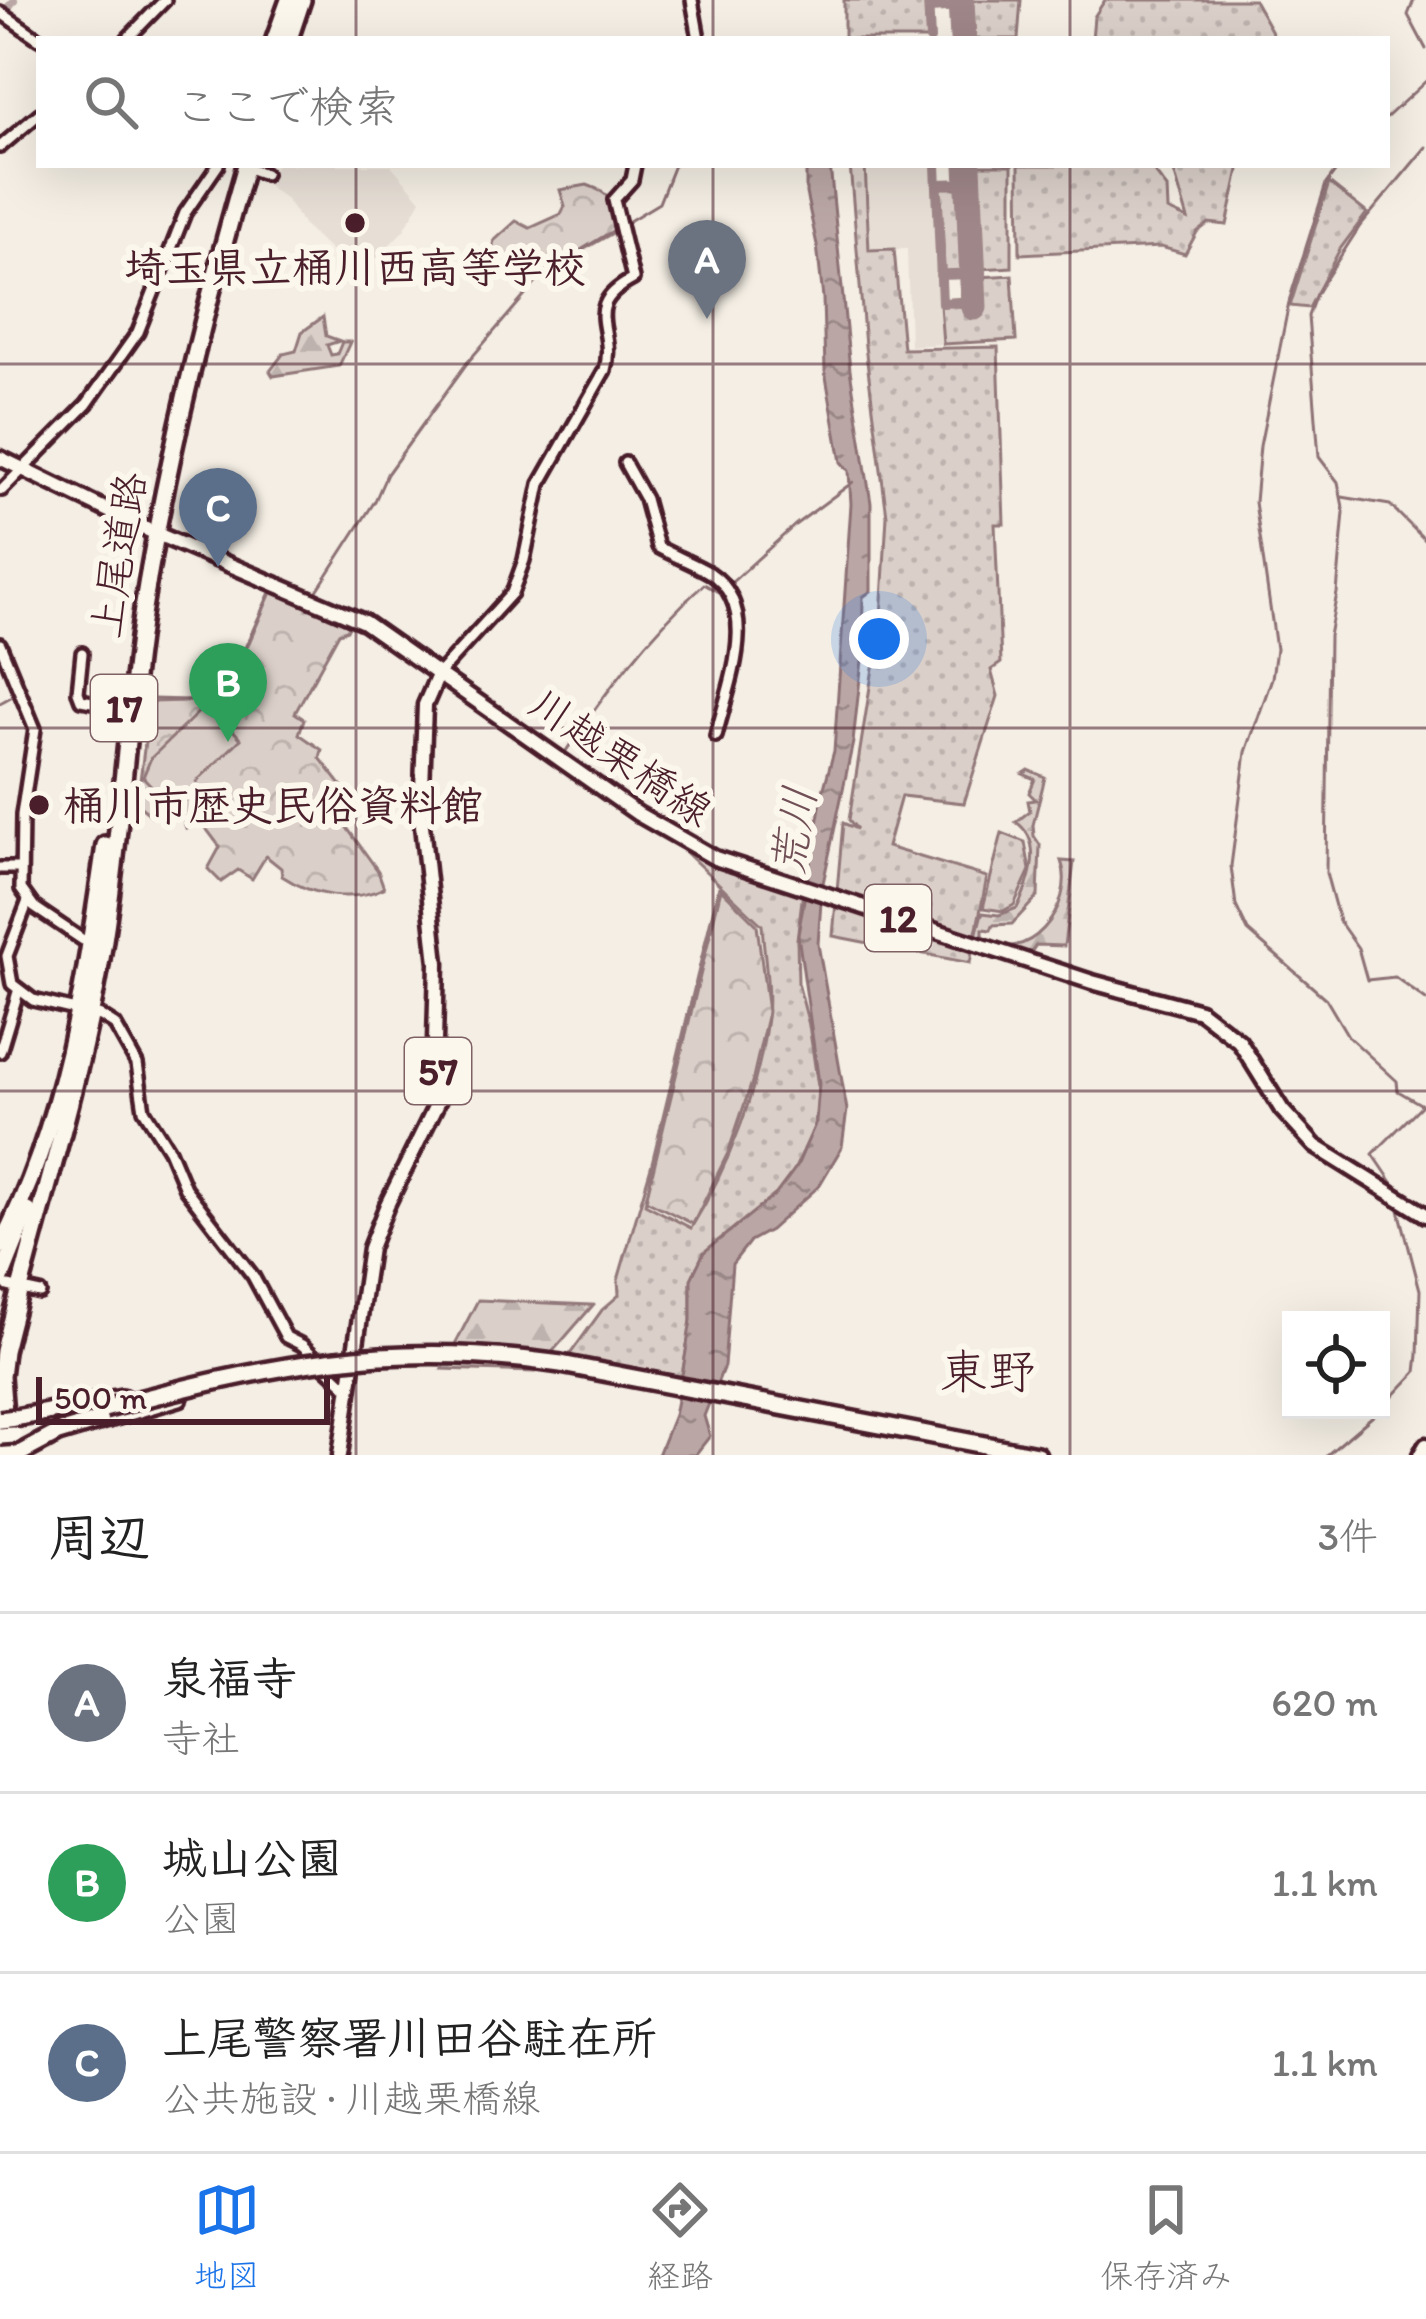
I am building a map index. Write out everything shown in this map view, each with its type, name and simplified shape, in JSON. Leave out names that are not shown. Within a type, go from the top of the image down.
[{"type":"highway","points":[[276,36],[289,0]]},
{"type":"highway","points":[[291,36],[302,0]]},
{"type":"highway","name":"上尾道路","points":[[7,1455],[2,1362],[7,1288],[72,1098],[173,405],[241,168]]},
{"type":"highway","name":"上尾道路","points":[[0,1246],[39,1162],[84,1012]]},
{"type":"highway","points":[[7,1288],[63,1080]]},
{"type":"highway","points":[[17,1455],[105,1411],[242,1373],[363,1355],[487,1354],[1037,1455]]},
{"type":"highway","points":[[7,1428],[337,1365],[471,1361],[560,1372],[1002,1455]]},
{"type":"main road","name":"川越栗橋線","points":[[0,461],[372,627],[638,814],[704,853],[1093,982],[1188,1005],[1219,1022],[1239,1041],[1282,1111],[1316,1146],[1426,1215]]},
{"type":"main road","name":"57","points":[[340,1455],[365,1268],[375,1234],[440,1097],[435,1042],[437,964],[422,816],[425,705],[439,673]]},
{"type":"main road","points":[[1420,1455],[1426,1445]]},
{"type":"street","points":[[130,36],[165,0]]},
{"type":"street","points":[[692,0],[698,36]]},
{"type":"street","points":[[0,12],[36,37]]},
{"type":"street","points":[[0,146],[36,116]]},
{"type":"street","points":[[2,490],[87,404],[138,332],[185,213],[216,168]]},
{"type":"street","points":[[248,168],[265,174]]},
{"type":"street","points":[[439,673],[512,592],[540,484],[605,370],[606,301],[610,291],[633,279],[614,200],[632,180],[634,168]]},
{"type":"street","points":[[626,463],[645,499],[658,547],[710,573],[729,592],[733,604],[737,655],[716,736]]},
{"type":"street","points":[[0,644],[34,729],[22,815],[21,890],[28,901],[83,940]]},
{"type":"street","points":[[82,653],[80,698],[128,709]]},
{"type":"street","points":[[0,868],[20,868]]},
{"type":"street","points":[[28,901],[7,956],[7,972],[18,992],[116,1024],[137,1064],[144,1110],[170,1150],[185,1188],[253,1276],[286,1337],[350,1390]]},
{"type":"street","points":[[0,1052],[18,992]]},
{"type":"street","points":[[7,1288],[40,1293]]},
{"type":"shaded area","name":"埼玉県立桶川西高等学校","points":[[274,168],[394,168],[421,200],[404,230],[359,276],[306,228],[285,198],[262,182]]},
{"type":"shaded area","points":[[865,168],[933,168],[943,344],[910,346],[907,249],[869,251]]},
{"type":"green space","points":[[844,0],[925,0],[927,36],[844,36]]},
{"type":"green space","points":[[968,0],[1021,0],[1018,36],[970,36]]},
{"type":"green space","points":[[1105,0],[1254,0],[1274,36],[1092,36],[1094,17]]},
{"type":"green space","points":[[850,168],[865,168],[869,250],[894,249],[903,349],[998,347],[1004,524],[995,524],[1001,663],[991,670],[998,696],[964,803],[901,796],[887,847],[987,877],[970,963],[833,936],[843,823],[857,829],[849,820],[881,617],[887,516],[865,346]]},
{"type":"green space","points":[[976,168],[1012,168],[1012,267],[981,269]]},
{"type":"green space","points":[[1019,168],[1151,168],[1167,188],[1168,210],[1188,219],[1173,168],[1239,168],[1227,225],[1209,223],[1197,232],[1185,254],[1161,247],[1020,254]]},
{"type":"green space","points":[[1329,183],[1367,213],[1340,249],[1309,308],[1290,306]]},
{"type":"green space","points":[[587,185],[611,200],[623,227],[546,271],[534,284],[503,252],[495,259],[491,253],[494,241],[516,221],[530,228],[561,214],[565,206],[560,190]]},
{"type":"green space","points":[[941,188],[962,188],[965,270],[944,271]]},
{"type":"green space","points":[[1012,275],[1016,340],[943,344],[940,305],[983,308],[980,277]]},
{"type":"green space","points":[[323,317],[326,336],[340,341],[327,345],[331,355],[337,354],[342,342],[350,342],[339,366],[273,376],[270,371],[283,354],[296,351],[302,332]]},
{"type":"green space","points":[[273,588],[351,621],[339,633],[295,713],[304,719],[299,734],[322,750],[320,758],[348,794],[335,811],[378,871],[384,888],[372,893],[332,895],[306,888],[282,876],[281,868],[266,856],[252,879],[238,870],[221,882],[208,869],[220,847],[199,819],[186,828],[181,813],[153,817],[137,804],[150,702],[200,697],[245,652]]},
{"type":"green space","points":[[208,703],[241,739],[198,780],[192,797],[172,807],[143,777],[151,758]]},
{"type":"green space","points":[[1029,770],[1045,777],[1033,825],[1040,845],[1038,896],[1012,924],[993,925],[991,930],[983,929],[983,935],[1015,946],[1030,940],[1055,913],[1062,896],[1061,861],[1074,862],[1064,946],[1036,945],[1028,957],[975,940],[982,913],[999,915],[1017,908],[1026,886],[1032,851],[1025,830],[1016,822],[1030,811],[1028,801],[1036,800],[1029,793],[1035,779],[1023,774]]},
{"type":"green space","points":[[1002,833],[1025,842],[1030,870],[1014,905],[1003,911],[983,908]]},
{"type":"green space","points":[[675,842],[803,892],[798,983],[818,1087],[815,1126],[788,1183],[703,1256],[691,1283],[691,1324],[680,1386],[568,1357],[619,1295],[618,1280],[651,1167],[719,886],[645,1204],[691,1228],[740,1127],[763,1045],[768,995],[762,925]]},
{"type":"green space","points":[[721,889],[757,925],[768,1012],[752,1082],[728,1153],[693,1224],[646,1200]]},
{"type":"green space","points":[[478,1300],[593,1305],[535,1372],[442,1369]]},
{"type":"water","points":[[806,168],[830,168],[850,370],[871,503],[871,591],[863,597],[853,742],[822,888],[818,944],[847,1110],[842,1147],[819,1186],[770,1230],[750,1241],[732,1264],[724,1366],[704,1416],[710,1436],[695,1455],[658,1455],[674,1415],[683,1370],[691,1279],[704,1252],[776,1194],[797,1166],[816,1122],[819,1083],[798,935],[834,751],[851,504],[849,471],[841,462],[825,371],[823,298]]},
{"type":"waterway","points":[[0,18],[14,0]]},
{"type":"waterway","points":[[1414,0],[1408,15],[1426,49]]},
{"type":"waterway","points":[[1390,114],[1426,81]]},
{"type":"waterway","points":[[1426,147],[1360,226],[1316,294],[1308,316],[1319,457],[1338,482],[1344,512],[1329,636],[1326,873],[1339,921],[1358,948],[1367,980],[1395,977],[1426,1000]]},
{"type":"waterway","points":[[313,597],[375,501],[387,474],[467,363],[546,271],[659,203],[673,168]]},
{"type":"waterway","points":[[1338,168],[1326,184],[1290,298],[1260,446],[1255,502],[1276,649],[1272,678],[1246,752],[1231,866],[1236,906],[1248,931],[1326,999],[1348,1036],[1397,1081],[1398,1091],[1422,1105],[1373,1154],[1398,1191]]},
{"type":"waterway","points":[[564,754],[629,665],[704,584],[720,593],[795,525],[853,482]]},
{"type":"waterway","points":[[1342,497],[1390,505],[1426,541]]},
{"type":"waterway","points":[[152,699],[199,696],[243,652],[271,590]]},
{"type":"waterway","points":[[290,597],[308,605]]},
{"type":"waterway","points":[[0,703],[18,693]]},
{"type":"waterway","points":[[1390,1399],[1416,1372],[1418,1355],[1420,1290],[1398,1206]]},
{"type":"waterway","points":[[1327,1455],[1369,1419]]},
{"type":"taxiway","points":[[928,0],[930,36]]},
{"type":"taxiway","points":[[929,8],[962,6]]},
{"type":"taxiway","points":[[936,168],[942,303],[974,301]]},
{"type":"taxiway","points":[[937,184],[969,183]]},
{"type":"taxiway","points":[[940,275],[973,274]]},
{"type":"runway","points":[[961,0],[963,36]]},
{"type":"runway","points":[[968,168],[974,307]]},
{"type":"place","name":"埼玉県立桶川西高等学校","points":[[355,223]]},
{"type":"place","name":"泉福寺","points":[[707,319]]},
{"type":"place","name":"上尾警察署川田谷駐在所","points":[[218,567]]},
{"type":"place","name":"城山公園","points":[[228,742]]},
{"type":"place","name":"桶川市歴史民俗資料館","points":[[39,805]]},
{"type":"district","name":"東野","points":[[988,1371]]},
{"type":"water label","name":"荒川","points":[[793,831]]}]
